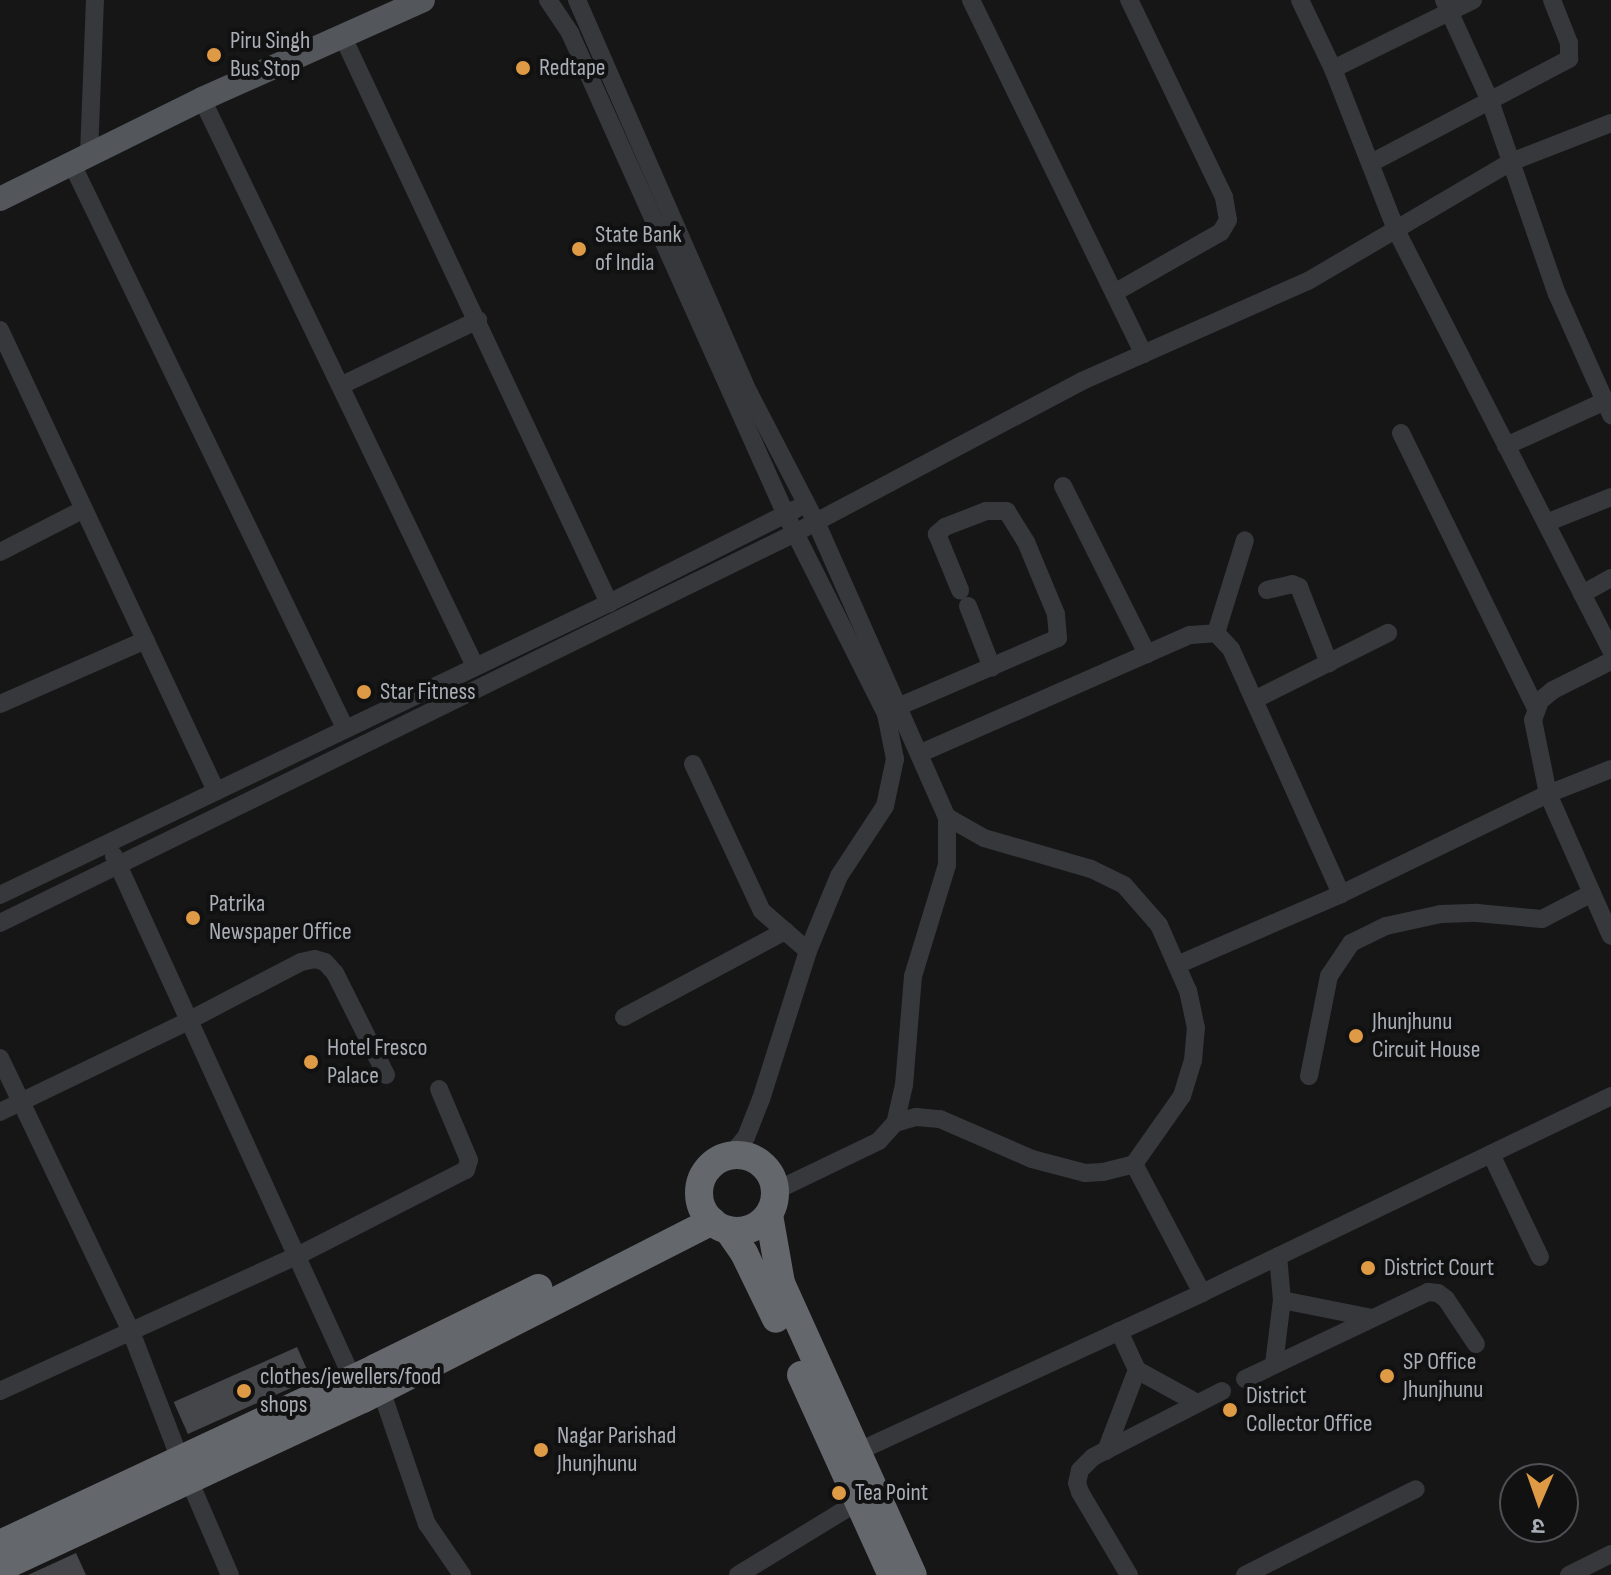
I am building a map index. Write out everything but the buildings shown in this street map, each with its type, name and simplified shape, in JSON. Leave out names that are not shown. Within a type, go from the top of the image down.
[{"type":"highway","points":[[892,1575],[759,1281],[714,1219],[702,1178],[708,1170],[730,1156],[758,1162],[770,1173],[775,1263],[781,1283],[913,1575]]},
{"type":"highway","points":[[12,1561],[184,1468],[365,1389],[714,1219],[751,1229],[772,1203]]},
{"type":"main road","points":[[0,199],[202,99],[423,0]]},
{"type":"street","points":[[95,0],[81,159],[345,728]]},
{"type":"street","points":[[548,0],[570,33],[786,515],[886,714],[895,759],[885,806],[839,876],[808,951],[761,1099],[746,1137],[730,1156]]},
{"type":"street","points":[[577,0],[749,393],[816,522],[947,817],[947,865],[913,976],[904,1085],[895,1123],[879,1141],[772,1203]]},
{"type":"street","points":[[971,0],[1144,354]]},
{"type":"street","points":[[1114,293],[1221,232],[1228,220],[1224,197],[1129,0]]},
{"type":"street","points":[[1300,0],[1333,69],[1396,230],[1611,650]]},
{"type":"street","points":[[1333,69],[1447,5],[1473,0]]},
{"type":"street","points":[[1371,163],[1569,59],[1569,43],[1556,1]]},
{"type":"street","points":[[1447,5],[1490,101],[1547,268],[1606,397],[1506,446]]},
{"type":"street","points":[[342,35],[609,603]]},
{"type":"street","points":[[202,99],[475,666]]},
{"type":"street","points":[[0,923],[795,533],[1082,381],[1308,281],[1511,162],[1611,123]]},
{"type":"street","points":[[342,385],[478,320]]},
{"type":"street","points":[[0,330],[216,791]]},
{"type":"street","points":[[1401,433],[1536,709],[1533,732],[1548,794],[1611,936]]},
{"type":"street","points":[[1063,486],[1147,654]]},
{"type":"street","points":[[1546,523],[1611,497]]},
{"type":"street","points":[[0,895],[609,603],[806,503]]},
{"type":"street","points":[[0,552],[84,509]]},
{"type":"street","points":[[900,706],[992,668],[1047,645],[1058,638],[1060,632],[1056,614],[1026,542],[1007,511],[986,511],[945,527],[937,534],[992,668]]},
{"type":"street","points":[[1216,633],[1245,540]]},
{"type":"street","points":[[1582,594],[1611,578]]},
{"type":"street","points":[[1267,590],[1292,584],[1299,587],[1329,663]]},
{"type":"street","points":[[921,753],[1190,635],[1216,633]]},
{"type":"street","points":[[1216,633],[1231,649],[1341,894]]},
{"type":"street","points":[[1254,700],[1388,633]]},
{"type":"street","points":[[0,704],[146,640]]},
{"type":"street","points":[[1536,709],[1553,690],[1611,661]]},
{"type":"street","points":[[693,764],[762,911],[808,951]]},
{"type":"street","points":[[1177,965],[1341,894],[1548,794],[1611,769]]},
{"type":"street","points":[[895,1123],[916,1117],[940,1119],[1032,1159],[1085,1173],[1134,1164],[1182,1096],[1193,1061],[1196,1028],[1177,965],[1159,925],[1124,885],[1066,860],[984,838],[947,817]]},
{"type":"street","points":[[108,844],[188,1021],[427,1524],[462,1575]]},
{"type":"street","points":[[1309,1076],[1311,1052],[1329,976],[1351,943],[1386,926],[1441,914],[1477,913],[1542,919],[1592,893]]},
{"type":"street","points":[[624,1017],[785,931]]},
{"type":"street","points":[[0,1112],[188,1021],[301,962],[320,959],[335,973],[386,1075]]},
{"type":"street","points":[[0,1058],[130,1329],[230,1575]]},
{"type":"street","points":[[0,1391],[130,1329],[299,1255],[466,1170],[469,1160],[439,1089]]},
{"type":"street","points":[[859,1451],[1202,1293],[1611,1096]]},
{"type":"street","points":[[1491,1154],[1540,1257]]},
{"type":"street","points":[[1134,1164],[1202,1293]]},
{"type":"street","points":[[1274,1364],[1282,1300],[1278,1256]]},
{"type":"street","points":[[1245,1379],[1422,1294],[1438,1293],[1476,1344]]},
{"type":"street","points":[[1282,1300],[1372,1318]]},
{"type":"street","points":[[1119,1331],[1137,1370],[1197,1403]]},
{"type":"street","points":[[1106,1451],[1137,1370]]},
{"type":"street","points":[[1129,1575],[1077,1483],[1085,1463],[1222,1391]]},
{"type":"street","points":[[1245,1575],[1416,1489]]},
{"type":"street","points":[[738,1575],[859,1501]]},
{"type":"street","points":[[1569,1575],[1611,1554]]},
{"type":"place","name":"Piru Singh Bus Stop","points":[[214,55]]},
{"type":"place","name":"Redtape","points":[[523,68]]},
{"type":"place","name":"State Bank of India","points":[[579,249]]},
{"type":"place","name":"Star Fitness","points":[[364,692]]},
{"type":"place","name":"Patrika Newspaper Office","points":[[193,918]]},
{"type":"place","name":"Jhunjhunu Circuit House","points":[[1356,1036]]},
{"type":"place","name":"Hotel Fresco Palace","points":[[311,1062]]},
{"type":"place","name":"District Court","points":[[1368,1268]]},
{"type":"place","name":"SP Office Jhunjhunu","points":[[1387,1376]]},
{"type":"place","name":"clothes/jewellers/food shops","points":[[244,1391]]},
{"type":"place","name":"District Collector Office","points":[[1230,1410]]},
{"type":"place","name":"Nagar Parishad Jhunjhunu","points":[[541,1450]]},
{"type":"place","name":"Tea Point","points":[[839,1493]]}]
